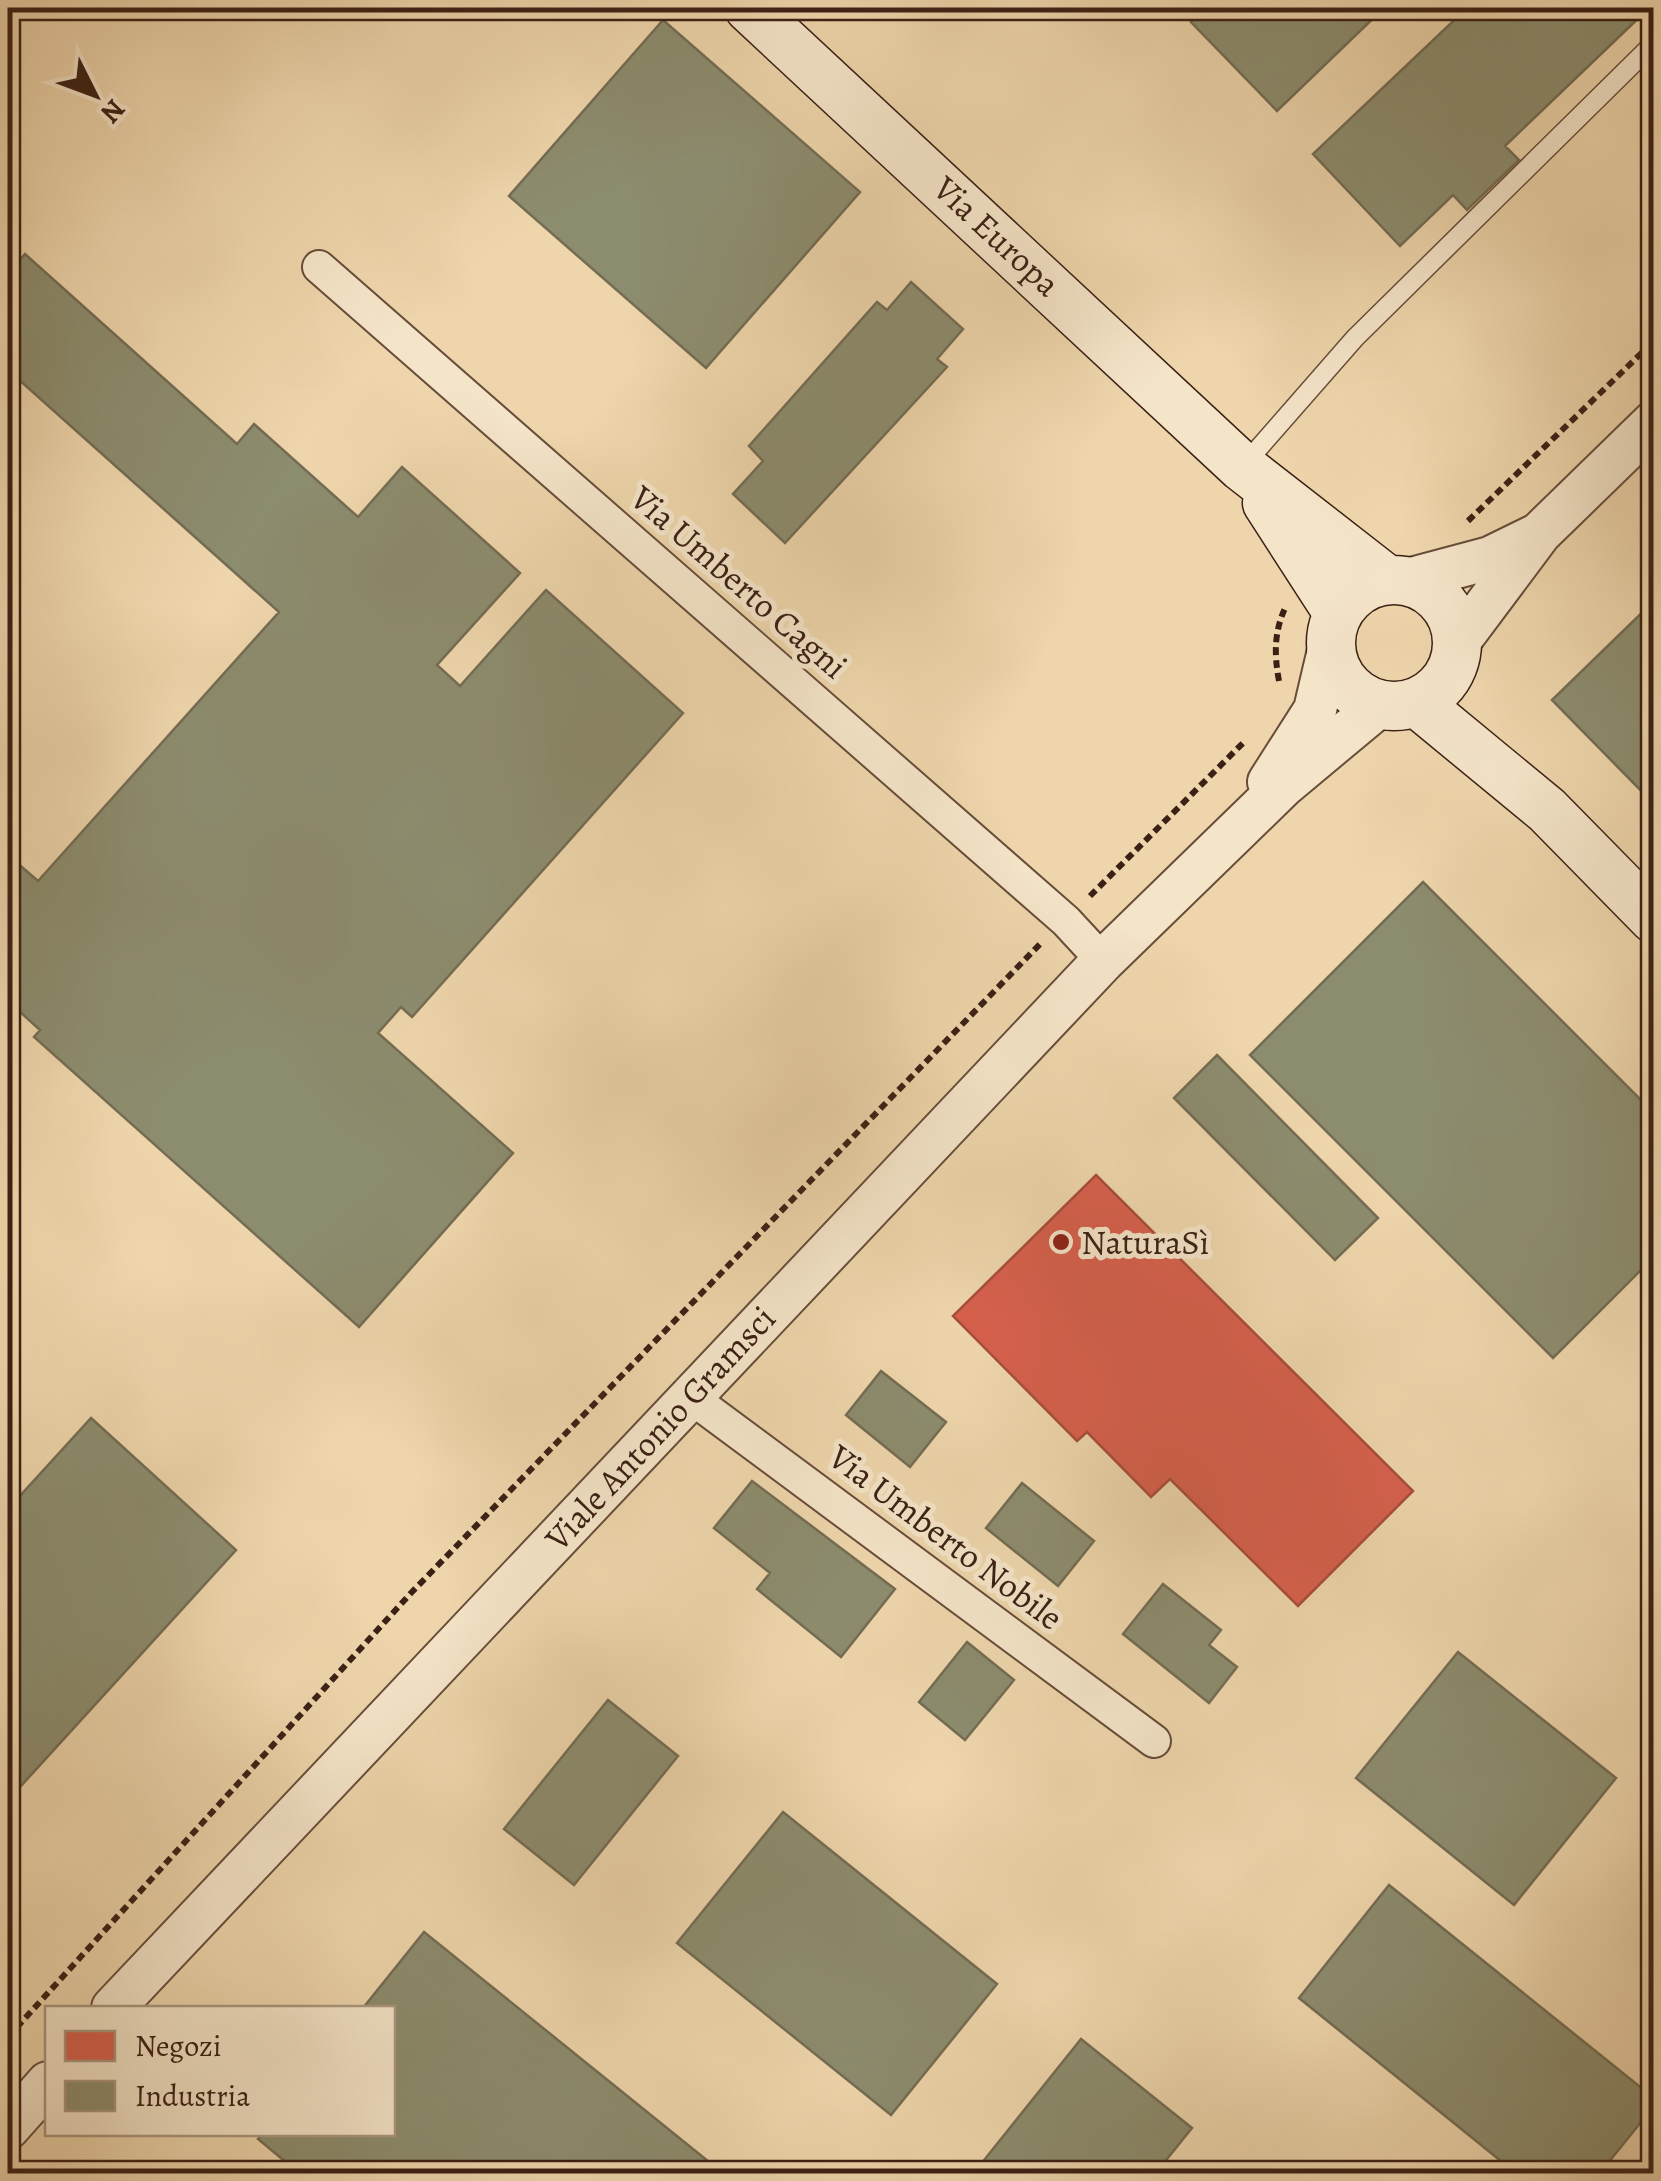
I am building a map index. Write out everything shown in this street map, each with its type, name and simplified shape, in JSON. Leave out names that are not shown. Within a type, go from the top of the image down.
[{"type":"main road","name":"Via Europa","points":[[749,8],[1242,467],[1396,580]]},
{"type":"main road","name":"Via Europa","points":[[1242,467],[1334,629]]},
{"type":"main road","points":[[1396,580],[1436,596],[1448,610],[1426,681],[1360,698],[1345,684],[1334,629],[1351,597],[1396,580]]},
{"type":"main road","points":[[1426,681],[1654,920]]},
{"type":"street","name":"Via Umberto Cagni","points":[[319,268],[1066,920],[1103,961]]},
{"type":"street","name":"Viale Antonio Gramsci","points":[[115,2006],[1103,961],[1284,785],[1426,681],[1540,534],[1654,422]]},
{"type":"street","name":"Viale Antonio Gramsci","points":[[1396,580],[1490,558],[1540,534]]},
{"type":"street","name":"Viale Antonio Gramsci","points":[[1213,853],[1272,777],[1315,710],[1334,629]]},
{"type":"street","name":"Via Umberto Nobile","points":[[689,1396],[1154,1741]]},
{"type":"street","points":[[8,2128],[45,2085]]},
{"type":"lane","points":[[1242,467],[1355,338],[1654,43]]},
{"type":"path","points":[[1461,527],[1654,341]]},
{"type":"path","points":[[1280,687],[1274,655],[1277,624],[1292,594]]},
{"type":"path","points":[[8,2037],[411,1592],[1026,956],[1256,730]]},
{"type":"building: Negozi","points":[[1096,1175],[1413,1491],[1298,1606],[1170,1479],[1151,1497],[1087,1432],[1077,1441],[953,1316]]},
{"type":"building: Industria","points":[[1206,8],[1384,8],[1277,111],[1191,22]]},
{"type":"building: Industria","points":[[1467,8],[1654,8],[1654,17],[1647,10],[1505,146],[1519,160],[1467,210],[1453,195],[1400,246],[1313,154]]},
{"type":"building: Industria","points":[[663,20],[860,192],[706,368],[509,196]]},
{"type":"building: Industria","points":[[25,254],[237,444],[254,424],[358,517],[402,467],[520,573],[437,665],[460,686],[546,590],[683,713],[412,1017],[401,1007],[378,1033],[513,1153],[359,1327],[34,1037],[40,1030],[8,1001],[8,855],[38,881],[279,612],[8,370],[8,273]]},
{"type":"building: Industria","points":[[911,282],[963,329],[937,359],[947,367],[785,543],[733,494],[763,461],[749,446],[877,302],[887,310]]},
{"type":"building: Industria","points":[[1654,601],[1654,804],[1552,700]]},
{"type":"building: Industria","points":[[1423,882],[1654,1113],[1654,1257],[1553,1358],[1250,1055]]},
{"type":"building: Industria","points":[[1217,1055],[1378,1218],[1335,1260],[1174,1098]]},
{"type":"building: Industria","points":[[881,1371],[946,1422],[910,1467],[846,1415]]},
{"type":"building: Industria","points":[[91,1418],[236,1550],[10,1798],[8,1509]]},
{"type":"building: Industria","points":[[752,1481],[895,1589],[841,1657],[757,1589],[770,1573],[714,1528]]},
{"type":"building: Industria","points":[[1022,1483],[1094,1541],[1058,1586],[986,1528]]},
{"type":"building: Industria","points":[[1163,1584],[1221,1630],[1209,1645],[1237,1667],[1209,1703],[1123,1634]]},
{"type":"building: Industria","points":[[967,1642],[1014,1680],[965,1740],[919,1702]]},
{"type":"building: Industria","points":[[1458,1652],[1616,1778],[1514,1905],[1356,1778]]},
{"type":"building: Industria","points":[[608,1700],[678,1756],[574,1885],[504,1829]]},
{"type":"building: Industria","points":[[783,1812],[997,1984],[891,2115],[677,1943]]},
{"type":"building: Industria","points":[[1389,1885],[1654,2098],[1654,2106],[1599,2174],[1517,2174],[1299,1998]]},
{"type":"building: Industria","points":[[424,1932],[724,2174],[300,2174],[258,2139],[395,2136],[395,2006],[365,2006]]},
{"type":"building: Industria","points":[[1081,2039],[1192,2128],[1155,2174],[973,2174]]},
{"type":"place","name":"NaturaSì","points":[[1061,1242]]}]
